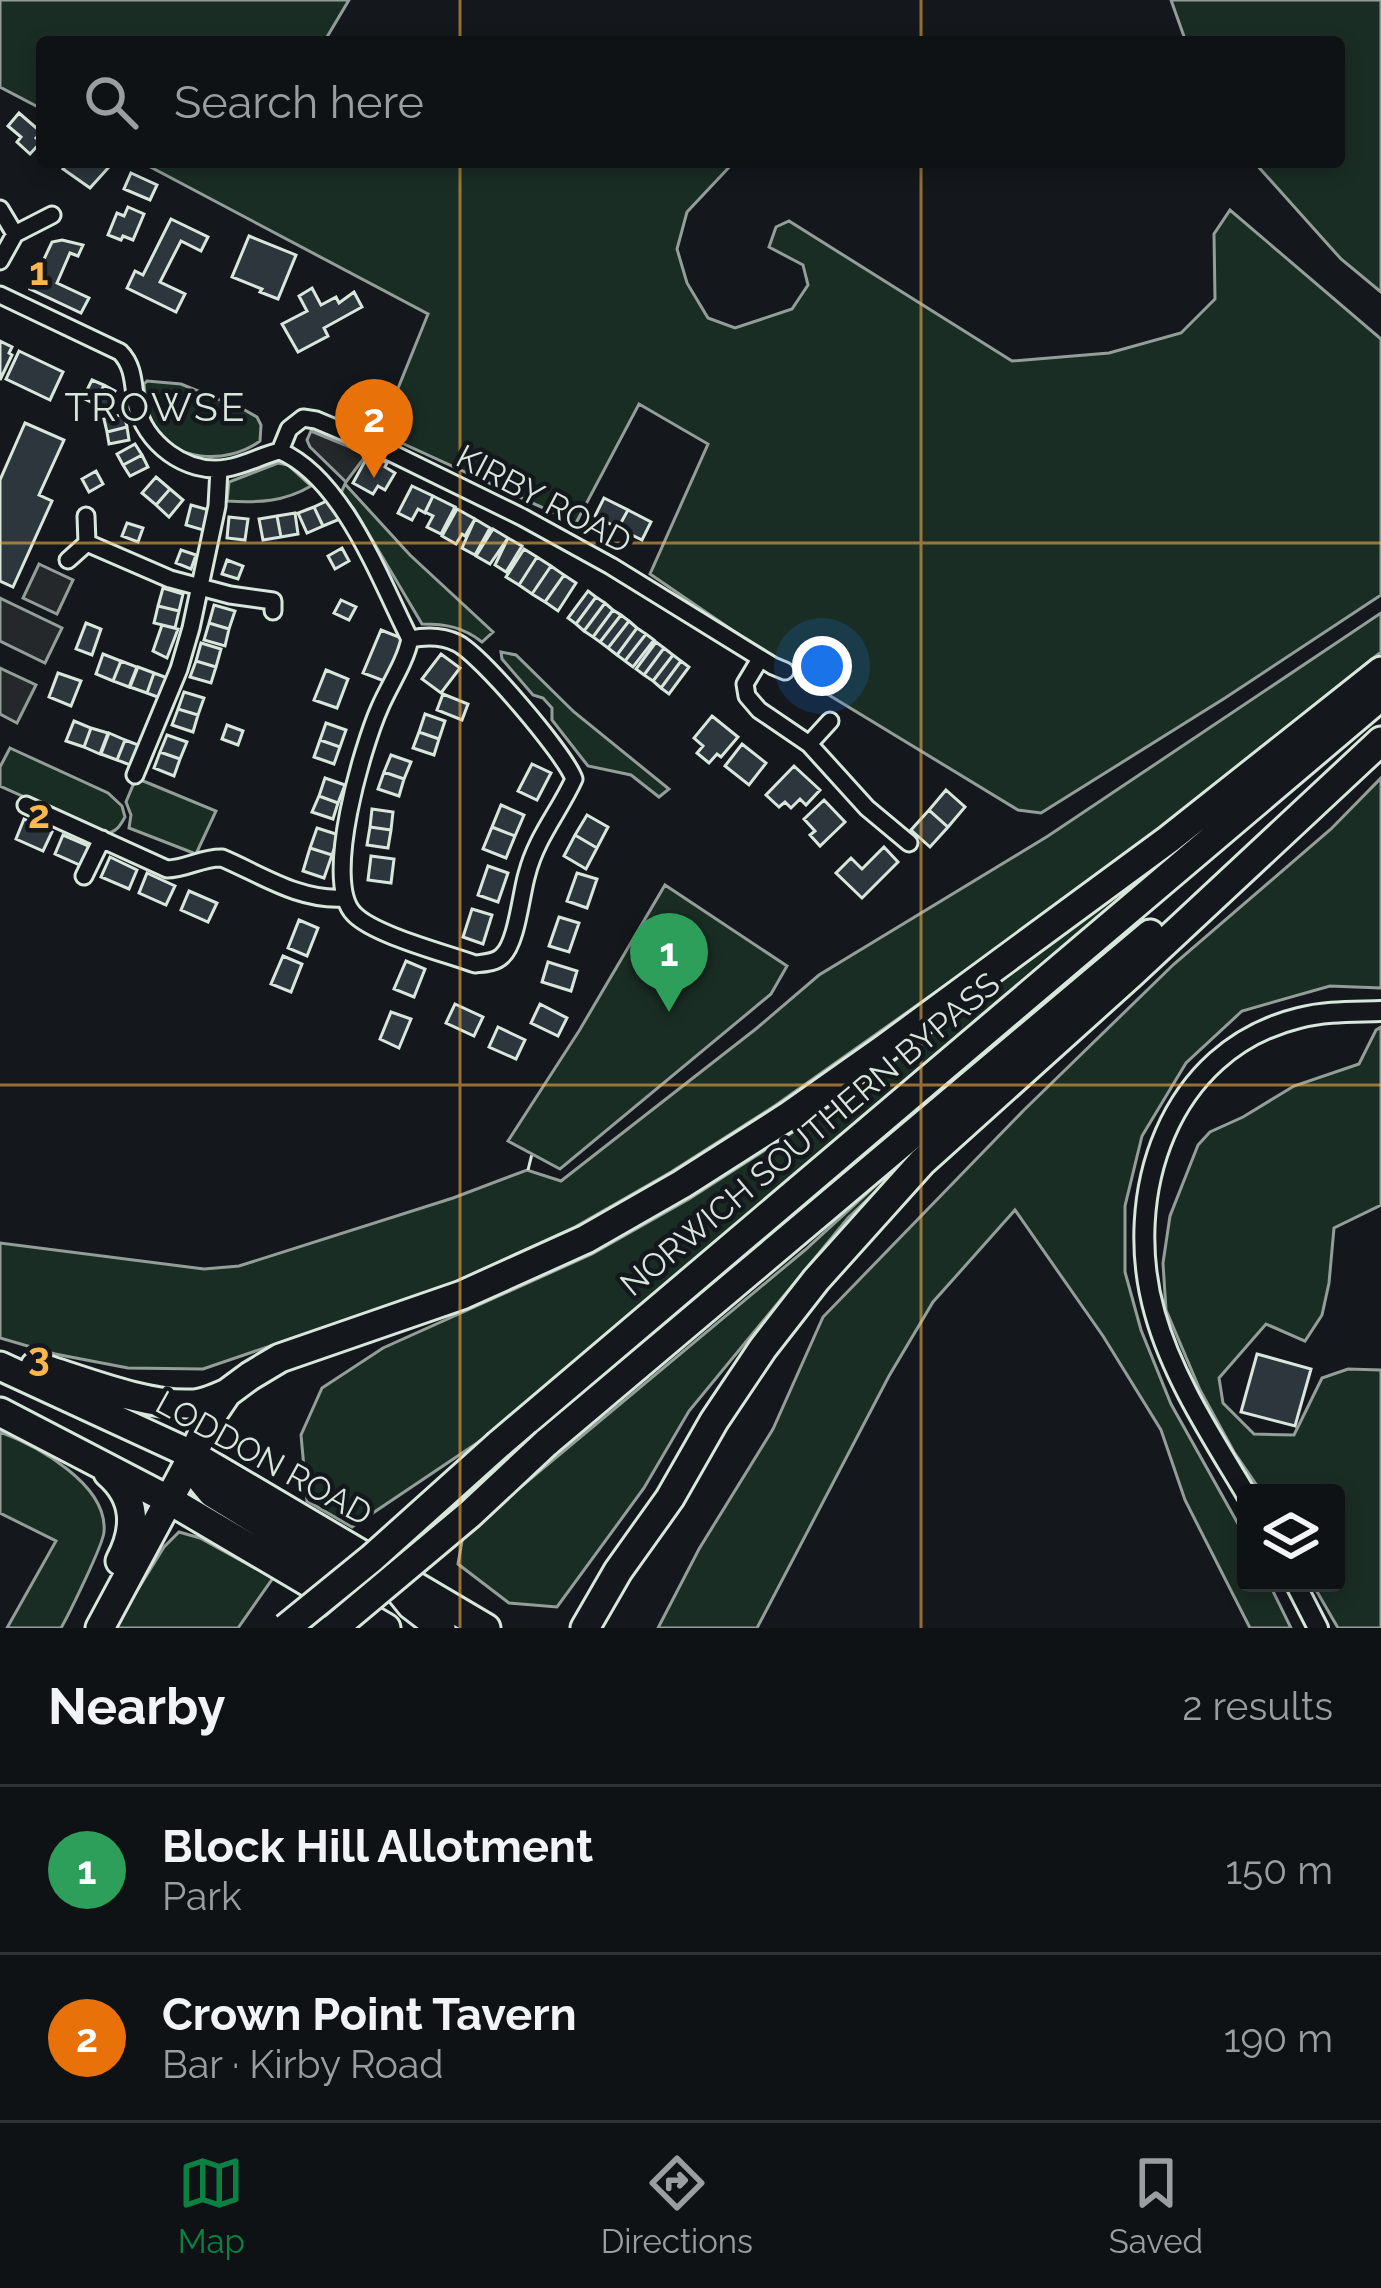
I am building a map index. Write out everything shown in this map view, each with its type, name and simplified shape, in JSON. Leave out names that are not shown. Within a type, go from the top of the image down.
[{"type":"highway","points":[[100,1628],[208,1421],[227,1394],[250,1376],[280,1358],[462,1295],[586,1239],[682,1184],[885,1048],[1168,839],[1381,671]]},
{"type":"highway","name":"NORWICH SOUTHERN BYPASS","points":[[286,1628],[1381,696]]},
{"type":"highway","points":[[608,1628],[670,1498],[715,1421],[816,1280],[922,1162],[1132,974],[1381,739]]},
{"type":"highway","name":"NORWICH SOUTHERN BYPASS","points":[[334,1628],[546,1443],[1381,739]]},
{"type":"highway","points":[[0,1356],[166,1402],[194,1404],[227,1394]]},
{"type":"highway","name":"LODDON ROAD","points":[[0,1366],[193,1455],[486,1628]]},
{"type":"highway","points":[[0,1412],[170,1500],[386,1628]]},
{"type":"highway","points":[[193,1455],[198,1476],[212,1493],[336,1569],[404,1628]]},
{"type":"highway","points":[[83,1628],[126,1550],[133,1526],[127,1495],[115,1478],[88,1457]]},
{"type":"highway","points":[[586,1628],[618,1571],[670,1498]]},
{"type":"highway","points":[[376,1562],[411,1606],[441,1628]]},
{"type":"street","points":[[0,208],[15,233]]},
{"type":"street","points":[[0,261],[15,233],[52,215]]},
{"type":"street","points":[[0,295],[120,352],[130,363],[139,414],[157,444],[184,461],[219,470],[280,451],[320,481],[342,510],[410,639],[380,706],[353,794],[345,833],[344,898],[353,914],[374,927],[475,964],[491,962],[510,944],[528,869],[574,779],[529,716],[458,643],[410,639]]},
{"type":"street","name":"KIRBY ROAD","points":[[280,451],[289,429],[303,418],[373,444],[575,546],[785,670]]},
{"type":"street","points":[[135,775],[179,668],[201,588],[219,470]]},
{"type":"street","points":[[86,516],[87,543]]},
{"type":"street","points":[[87,543],[154,574],[273,601],[273,611]]},
{"type":"street","points":[[68,560],[87,543]]},
{"type":"street","points":[[760,659],[745,684],[747,696],[759,710],[809,744],[867,808],[909,843]]},
{"type":"street","points":[[809,744],[830,721]]},
{"type":"street","points":[[26,805],[166,868],[222,858],[303,896],[344,898]]},
{"type":"street","points":[[84,876],[102,839]]},
{"type":"street","points":[[1240,1484],[1190,1396],[1155,1314],[1145,1264],[1148,1180],[1178,1108],[1204,1070],[1233,1048],[1297,1018],[1381,1011]]},
{"type":"street","points":[[1300,1592],[1318,1628]]},
{"type":"green space","points":[[0,0],[349,0],[328,36],[36,36],[36,106],[0,87]]},
{"type":"green space","points":[[1171,0],[1381,0],[1381,292],[1341,259],[1259,168],[1345,168],[1345,36],[1184,36]]},
{"type":"green space","points":[[152,168],[728,168],[687,212],[677,249],[687,283],[708,318],[735,328],[792,309],[808,285],[803,265],[769,247],[776,227],[789,221],[1012,361],[1109,353],[1181,333],[1215,299],[1214,234],[1230,210],[1381,339],[1381,595],[1041,813],[1018,810],[814,686],[650,574],[708,444],[639,404],[576,523],[380,433],[428,314]]},
{"type":"green space","points":[[147,381],[181,384],[243,409],[257,417],[260,441],[216,456],[172,446],[150,417],[144,389]]},
{"type":"green space","points":[[278,463],[288,465],[311,486],[270,500],[227,501],[229,482]]},
{"type":"green space","points":[[345,484],[410,555],[493,632],[482,642],[454,627],[422,624],[341,493]]},
{"type":"green space","points":[[1381,613],[1381,652],[1107,871],[776,1105],[575,1227],[451,1284],[203,1369],[128,1368],[0,1338],[0,1243],[204,1269],[239,1266],[527,1170],[561,1181],[819,975],[1048,836]]},
{"type":"green space","points":[[501,652],[516,655],[574,712],[669,789],[659,797],[631,775],[588,766],[552,720],[552,708],[533,695]]},
{"type":"green space","points":[[10,748],[108,793],[122,806],[125,817],[115,830],[105,833],[0,786],[0,767]]},
{"type":"green space","points":[[136,778],[216,811],[196,854],[129,828],[126,802]]},
{"type":"green space","points":[[1381,778],[1381,988],[1330,986],[1242,1011],[1186,1063],[1142,1136],[1125,1206],[1125,1272],[1141,1330],[1171,1404],[1237,1522],[1237,1592],[1273,1592],[1291,1628],[1250,1628],[1185,1500],[1161,1430],[1103,1336],[1015,1210],[933,1302],[757,1628],[658,1628],[699,1549],[773,1429],[823,1317],[1174,964],[1331,829]]},
{"type":"green space","points":[[1174,846],[1177,849],[489,1435],[352,1527],[307,1501],[301,1435],[322,1388],[383,1348],[592,1254],[689,1199],[891,1063]]},
{"type":"green space","points":[[665,885],[787,966],[771,994],[560,1169],[508,1141]]},
{"type":"green space","points":[[1381,1027],[1381,1205],[1334,1228],[1322,1315],[1305,1341],[1266,1324],[1219,1378],[1223,1403],[1254,1434],[1294,1435],[1322,1378],[1348,1369],[1381,1370],[1381,1628],[1338,1628],[1317,1592],[1345,1592],[1345,1484],[1256,1484],[1200,1390],[1166,1310],[1163,1263],[1170,1216],[1198,1145],[1210,1132],[1294,1086],[1359,1064]]},
{"type":"green space","points":[[914,1155],[848,1218],[689,1411],[644,1488],[557,1607],[509,1603],[458,1564],[463,1535],[805,1250]]},
{"type":"green space","points":[[0,1432],[67,1469],[95,1498],[102,1514],[102,1539],[61,1628],[7,1628],[56,1541],[0,1513]]},
{"type":"green space","points":[[179,1532],[200,1538],[273,1578],[238,1628],[114,1628],[164,1547]]},
{"type":"shaded area","points":[[311,431],[367,454],[346,482],[310,447]]},
{"type":"shaded area","points":[[39,564],[73,580],[57,614],[23,598]]},
{"type":"shaded area","points":[[0,598],[62,628],[45,663],[0,641]]},
{"type":"shaded area","points":[[0,668],[36,685],[17,723],[0,714]]},
{"type":"building","points":[[19,113],[36,128],[36,147],[30,154],[17,142],[21,137],[8,126]]},
{"type":"building","points":[[64,168],[108,168],[90,188]]},
{"type":"building","points":[[131,173],[157,185],[150,200],[124,189]]},
{"type":"building","points":[[128,207],[144,214],[133,240],[108,235],[117,213],[124,216]]},
{"type":"building","points":[[171,219],[208,237],[201,251],[181,241],[160,282],[185,294],[176,312],[127,288],[135,271],[143,275]]},
{"type":"building","points":[[249,236],[296,255],[278,299],[232,277]]},
{"type":"building","points":[[52,242],[83,245],[78,256],[70,253],[57,283],[89,298],[81,313],[30,289]]},
{"type":"building","points":[[312,288],[321,305],[336,297],[339,303],[354,292],[362,307],[324,328],[328,336],[298,352],[282,324],[307,311],[299,296]]},
{"type":"building","points":[[0,341],[12,347],[12,355],[0,380]]},
{"type":"building","points":[[19,351],[63,372],[50,400],[6,379]]},
{"type":"building","points":[[92,380],[104,385],[95,404],[83,398]]},
{"type":"building","points":[[104,385],[115,391],[107,409],[95,404]]},
{"type":"building","points":[[124,414],[127,427],[107,432],[104,419]]},
{"type":"building","points":[[25,423],[64,440],[39,495],[52,501],[13,587],[0,581],[0,480]]},
{"type":"building","points":[[127,427],[129,440],[109,444],[107,432]]},
{"type":"building","points":[[135,444],[142,455],[123,465],[117,454]]},
{"type":"building","points":[[369,454],[395,473],[385,490],[378,486],[373,494],[353,483]]},
{"type":"building","points":[[142,455],[148,467],[130,476],[123,465]]},
{"type":"building","points":[[96,471],[103,484],[89,492],[82,479]]},
{"type":"building","points":[[156,477],[170,489],[156,505],[142,493]]},
{"type":"building","points":[[412,486],[433,496],[425,513],[418,509],[412,520],[398,513]]},
{"type":"building","points":[[170,489],[183,500],[169,517],[156,505]]},
{"type":"building","points":[[433,496],[455,507],[441,534],[427,527],[433,516],[425,512]]},
{"type":"building","points":[[604,498],[628,510],[618,528],[595,516]]},
{"type":"building","points":[[331,499],[340,519],[323,526],[314,507]]},
{"type":"building","points":[[191,505],[209,510],[203,530],[186,525]]},
{"type":"building","points":[[314,507],[323,526],[307,533],[298,513]]},
{"type":"building","points":[[457,509],[475,519],[456,544],[442,536]]},
{"type":"building","points":[[628,510],[651,522],[642,540],[618,528]]},
{"type":"building","points":[[295,513],[298,534],[281,537],[277,516]]},
{"type":"building","points":[[277,516],[281,537],[263,540],[259,519]]},
{"type":"building","points":[[229,517],[248,519],[245,540],[227,538]]},
{"type":"building","points":[[475,519],[490,528],[475,555],[462,548]]},
{"type":"building","points":[[127,523],[143,528],[138,542],[122,536]]},
{"type":"building","points":[[493,529],[508,538],[490,564],[476,556]]},
{"type":"building","points":[[508,538],[522,546],[506,572],[495,565]]},
{"type":"building","points":[[342,548],[349,561],[335,569],[328,556]]},
{"type":"building","points":[[524,549],[537,557],[519,585],[506,577]]},
{"type":"building","points":[[181,550],[196,555],[191,569],[176,563]]},
{"type":"building","points":[[537,557],[551,566],[532,594],[519,585]]},
{"type":"building","points":[[227,560],[243,566],[238,579],[222,574]]},
{"type":"building","points":[[551,566],[564,575],[545,602],[532,594]]},
{"type":"building","points":[[564,575],[576,583],[558,611],[545,602]]},
{"type":"building","points":[[163,588],[183,594],[179,611],[158,606]]},
{"type":"building","points":[[588,591],[596,597],[576,624],[568,618]]},
{"type":"building","points":[[596,597],[605,603],[584,631],[576,624]]},
{"type":"building","points":[[341,600],[356,607],[349,620],[334,613]]},
{"type":"building","points":[[605,603],[613,610],[593,637],[584,631]]},
{"type":"building","points":[[214,605],[235,611],[229,629],[209,623]]},
{"type":"building","points":[[158,606],[179,611],[175,628],[154,623]]},
{"type":"building","points":[[613,610],[621,615],[600,642],[593,637]]},
{"type":"building","points":[[621,615],[629,621],[608,648],[600,642]]},
{"type":"building","points":[[629,621],[637,628],[617,655],[608,648]]},
{"type":"building","points":[[86,623],[101,629],[92,655],[76,649]]},
{"type":"building","points":[[209,623],[229,629],[225,646],[204,640]]},
{"type":"building","points":[[162,625],[178,629],[167,658],[153,651]]},
{"type":"building","points":[[637,628],[646,634],[625,661],[617,655]]},
{"type":"building","points":[[381,630],[404,639],[387,682],[363,673]]},
{"type":"building","points":[[646,634],[654,640],[633,667],[625,661]]},
{"type":"building","points":[[656,642],[664,648],[644,675],[636,669]]},
{"type":"building","points":[[201,643],[221,649],[216,667],[196,661]]},
{"type":"building","points":[[664,648],[673,655],[653,681],[644,675]]},
{"type":"building","points":[[103,654],[121,661],[113,681],[96,674]]},
{"type":"building","points":[[441,654],[460,668],[441,693],[422,679]]},
{"type":"building","points":[[673,655],[681,661],[661,688],[653,681]]},
{"type":"building","points":[[121,661],[137,667],[129,687],[113,681]]},
{"type":"building","points":[[196,661],[216,667],[211,683],[190,677]]},
{"type":"building","points":[[681,661],[689,667],[669,694],[661,688]]},
{"type":"building","points":[[138,667],[154,673],[147,693],[130,687]]},
{"type":"building","points":[[326,670],[348,679],[337,708],[314,700]]},
{"type":"building","points":[[58,673],[81,681],[71,706],[49,697]]},
{"type":"building","points":[[154,673],[170,679],[163,699],[147,693]]},
{"type":"building","points":[[184,692],[204,698],[198,715],[178,709]]},
{"type":"building","points":[[443,694],[468,704],[462,720],[437,710]]},
{"type":"building","points":[[178,709],[198,715],[193,732],[172,725]]},
{"type":"building","points":[[425,714],[445,721],[439,739],[419,732]]},
{"type":"building","points":[[712,716],[738,737],[709,763],[697,753],[703,746],[694,738]]},
{"type":"building","points":[[74,721],[91,728],[84,747],[66,741]]},
{"type":"building","points":[[326,723],[346,730],[340,747],[320,740]]},
{"type":"building","points":[[227,725],[243,731],[238,745],[222,739]]},
{"type":"building","points":[[91,728],[108,733],[100,754],[84,747]]},
{"type":"building","points":[[419,732],[439,739],[434,755],[413,748]]},
{"type":"building","points":[[109,733],[125,740],[117,760],[101,754]]},
{"type":"building","points":[[167,735],[187,742],[180,759],[160,752]]},
{"type":"building","points":[[125,740],[141,746],[133,766],[117,760]]},
{"type":"building","points":[[320,740],[340,747],[334,764],[314,757]]},
{"type":"building","points":[[742,744],[766,763],[749,785],[725,766]]},
{"type":"building","points":[[160,752],[180,759],[174,776],[154,768]]},
{"type":"building","points":[[391,755],[411,762],[404,779],[384,772]]},
{"type":"building","points":[[532,764],[551,773],[537,800],[518,791]]},
{"type":"building","points":[[794,766],[820,790],[806,805],[800,799],[791,808],[785,802],[779,807],[766,795]]},
{"type":"building","points":[[384,772],[404,779],[399,796],[378,789]]},
{"type":"building","points":[[325,778],[345,785],[338,803],[319,796]]},
{"type":"building","points":[[946,790],[965,807],[948,827],[929,810]]},
{"type":"building","points":[[319,796],[338,803],[333,819],[312,812]]},
{"type":"building","points":[[824,800],[845,822],[820,846],[804,819]]},
{"type":"building","points":[[501,805],[524,815],[515,836],[492,827]]},
{"type":"building","points":[[372,809],[393,812],[391,830],[370,827]]},
{"type":"building","points":[[929,810],[948,827],[930,847],[911,830]]},
{"type":"building","points":[[587,815],[608,827],[597,848],[575,835]]},
{"type":"building","points":[[24,819],[52,832],[43,851],[16,839]]},
{"type":"building","points":[[370,827],[391,830],[388,848],[367,845]]},
{"type":"building","points":[[492,827],[515,836],[506,858],[483,849]]},
{"type":"building","points":[[317,828],[339,835],[332,855],[310,848]]},
{"type":"building","points":[[63,835],[91,847],[82,866],[55,854]]},
{"type":"building","points":[[575,835],[597,848],[586,869],[564,856]]},
{"type":"building","points":[[884,847],[898,862],[862,898],[836,873],[851,858],[862,869]]},
{"type":"building","points":[[310,848],[332,855],[324,878],[303,871]]},
{"type":"building","points":[[371,856],[394,859],[391,883],[368,880]]},
{"type":"building","points":[[110,857],[137,870],[129,889],[101,877]]},
{"type":"building","points":[[488,866],[508,873],[498,902],[478,895]]},
{"type":"building","points":[[147,873],[175,886],[166,905],[139,893]]},
{"type":"building","points":[[577,873],[597,879],[587,908],[567,901]]},
{"type":"building","points":[[189,891],[217,903],[208,922],[181,910]]},
{"type":"building","points":[[472,909],[492,915],[483,944],[463,937]]},
{"type":"building","points":[[559,917],[579,923],[569,952],[549,946]]},
{"type":"building","points":[[299,920],[318,928],[307,956],[288,948]]},
{"type":"building","points":[[283,956],[302,964],[291,992],[271,984]]},
{"type":"building","points":[[406,961],[425,969],[414,997],[394,989]]},
{"type":"building","points":[[548,962],[577,971],[571,991],[542,982]]},
{"type":"building","points":[[455,1004],[483,1017],[474,1036],[446,1023]]},
{"type":"building","points":[[540,1004],[567,1018],[558,1036],[531,1023]]},
{"type":"building","points":[[391,1012],[411,1019],[399,1048],[380,1039]]},
{"type":"building","points":[[498,1027],[525,1040],[516,1059],[489,1047]]},
{"type":"building","points":[[1257,1354],[1311,1369],[1295,1426],[1241,1412]]},
{"type":"fence","points":[[528,1170],[532,1154]]},
{"type":"place","name":"Crown Point Tavern","points":[[374,478]]},
{"type":"place","name":"Block Hill Allotment","points":[[669,1012]]},
{"type":"district","name":"TROWSE","points":[[156,407]]}]
